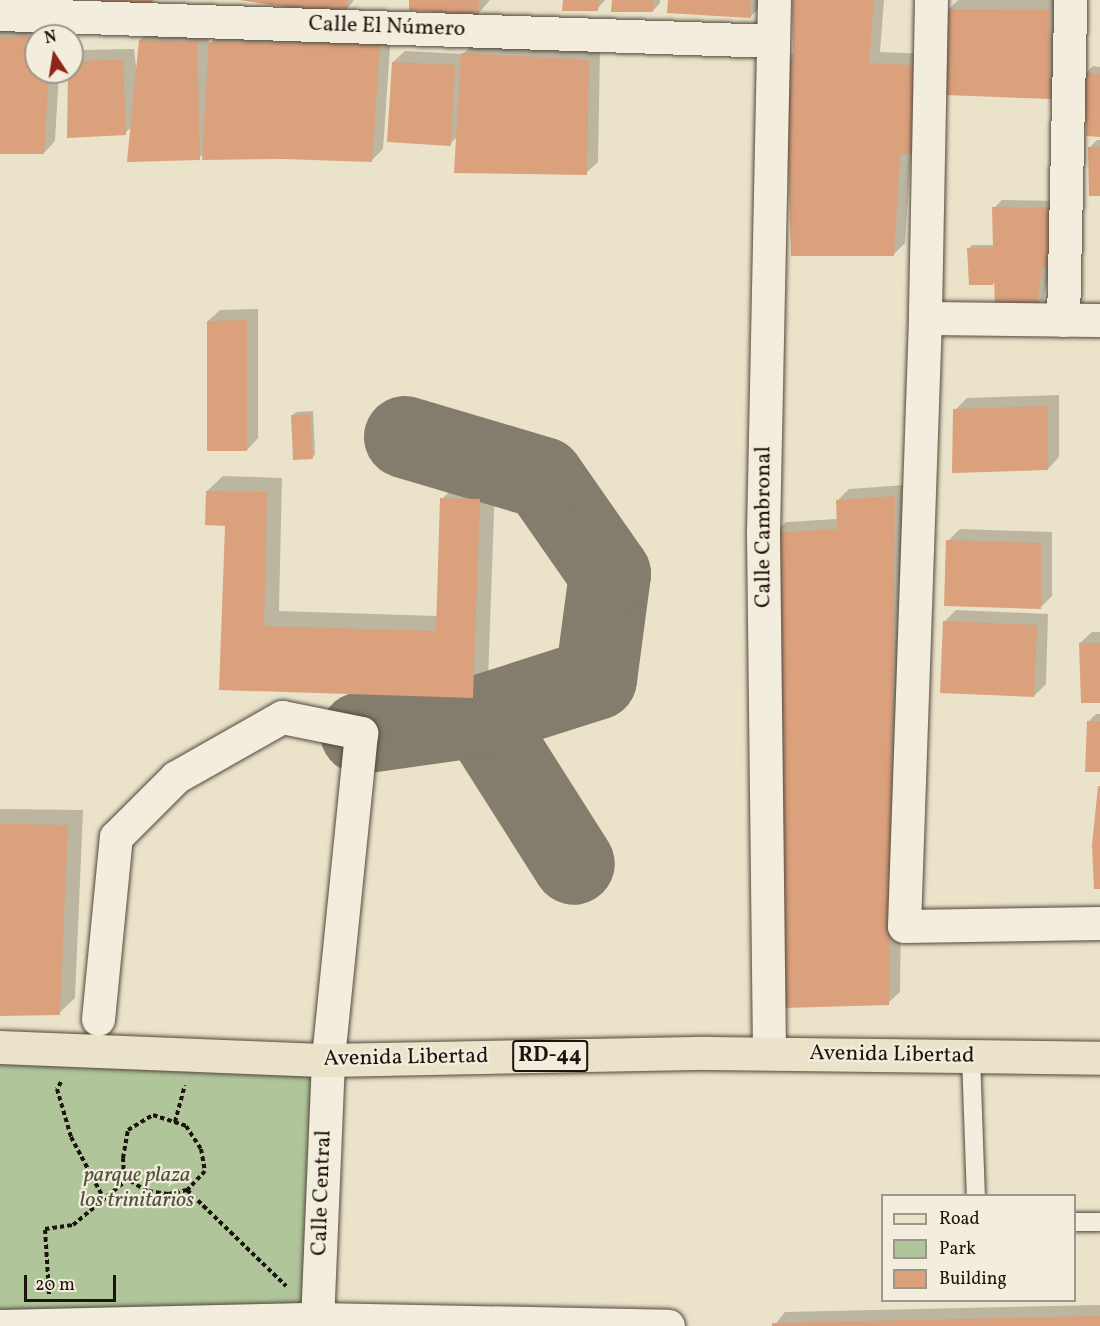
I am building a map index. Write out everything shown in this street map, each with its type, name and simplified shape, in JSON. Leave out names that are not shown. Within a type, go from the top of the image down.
[{"type":"main road","name":"Avenida Libertad","points":[[0,1047],[328,1060],[769,1053],[1100,1058]]},
{"type":"street","name":"Calle Cambronal","points":[[769,1053],[763,533],[774,0]]},
{"type":"street","points":[[931,0],[925,318],[904,926],[1100,922]]},
{"type":"street","points":[[1063,320],[1070,0]]},
{"type":"street","name":"Calle El Número","points":[[0,14],[773,40]]},
{"type":"street","points":[[925,318],[1100,320]]},
{"type":"street","name":"Calle Central","points":[[98,1019],[116,837],[176,777],[282,717],[361,733],[328,1060],[317,1322]]},
{"type":"street","points":[[0,1326],[317,1322],[668,1326]]},
{"type":"lane","points":[[971,1056],[976,1194]]},
{"type":"lane","points":[[1076,1222],[1100,1222]]},
{"type":"path","points":[[62,1079],[57,1089],[70,1137],[104,1199]]},
{"type":"path","points":[[176,1122],[186,1083]]},
{"type":"path","points":[[153,1115],[176,1122],[186,1126],[201,1149],[205,1171],[188,1190],[168,1194],[147,1191],[124,1177],[123,1158],[128,1130],[153,1115]]},
{"type":"path","points":[[49,1300],[45,1229],[73,1224],[128,1179]]},
{"type":"path","points":[[188,1190],[290,1289]]},
{"type":"green space","name":"parque plaza los trinitarios","points":[[0,1047],[328,1060],[317,1319],[0,1326]]},
{"type":"building","points":[[97,0],[153,0],[152,10],[96,6]]},
{"type":"building","points":[[240,0],[347,0],[346,12],[290,8]]},
{"type":"building","points":[[409,0],[479,0],[478,16],[409,10]]},
{"type":"building","points":[[563,0],[599,0],[598,11],[562,11]]},
{"type":"building","points":[[612,0],[653,0],[653,12],[611,12]]},
{"type":"building","points":[[668,0],[750,0],[751,18],[667,13]]},
{"type":"building","points":[[792,0],[874,0],[869,63],[916,65],[913,154],[900,154],[894,256],[791,256],[785,59],[793,60]]},
{"type":"building","points":[[948,9],[1049,10],[1051,99],[945,95]]},
{"type":"building","points":[[24,36],[24,84],[48,84],[44,154],[0,154],[0,37]]},
{"type":"building","points":[[139,40],[197,42],[200,160],[127,162]]},
{"type":"building","points":[[209,42],[380,44],[372,162],[283,159],[202,160]]},
{"type":"building","points":[[461,53],[589,60],[587,175],[454,173]]},
{"type":"building","points":[[123,60],[126,135],[67,138],[68,84],[84,84],[84,61]]},
{"type":"building","points":[[392,62],[455,65],[451,146],[387,142]]},
{"type":"building","points":[[1084,73],[1100,74],[1100,137],[1086,136]]},
{"type":"building","points":[[1088,147],[1100,147],[1100,196],[1089,196]]},
{"type":"building","points":[[992,207],[1054,208],[1050,268],[1042,267],[1037,309],[995,305],[994,278],[993,285],[969,285],[967,248],[993,248]]},
{"type":"building","points":[[247,320],[247,451],[207,451],[207,321]]},
{"type":"building","points":[[1048,406],[1048,470],[952,473],[953,409]]},
{"type":"building","points":[[310,414],[313,459],[293,460],[291,415]]},
{"type":"building","points":[[206,491],[267,492],[264,626],[436,631],[440,498],[480,499],[473,698],[219,690],[225,526],[205,525]]},
{"type":"building","points":[[895,496],[889,1005],[784,1008],[773,533],[837,529],[836,500]]},
{"type":"building","points":[[946,540],[1041,543],[1041,609],[944,606]]},
{"type":"building","points":[[943,621],[1037,625],[1034,697],[940,693]]},
{"type":"building","points":[[1079,643],[1100,643],[1100,703],[1081,703]]},
{"type":"building","points":[[1087,721],[1100,721],[1100,772],[1085,772]]},
{"type":"building","points":[[1098,786],[1100,786],[1100,889],[1094,889],[1092,845]]},
{"type":"building","points":[[0,824],[68,825],[60,1015],[0,1016]]},
{"type":"building","points":[[1100,1316],[1100,1326],[772,1326],[772,1323]]},
{"type":"taxiway","points":[[361,733],[480,716],[596,679],[610,574],[543,478],[405,437]]},
{"type":"taxiway","points":[[480,716],[574,864]]}]
